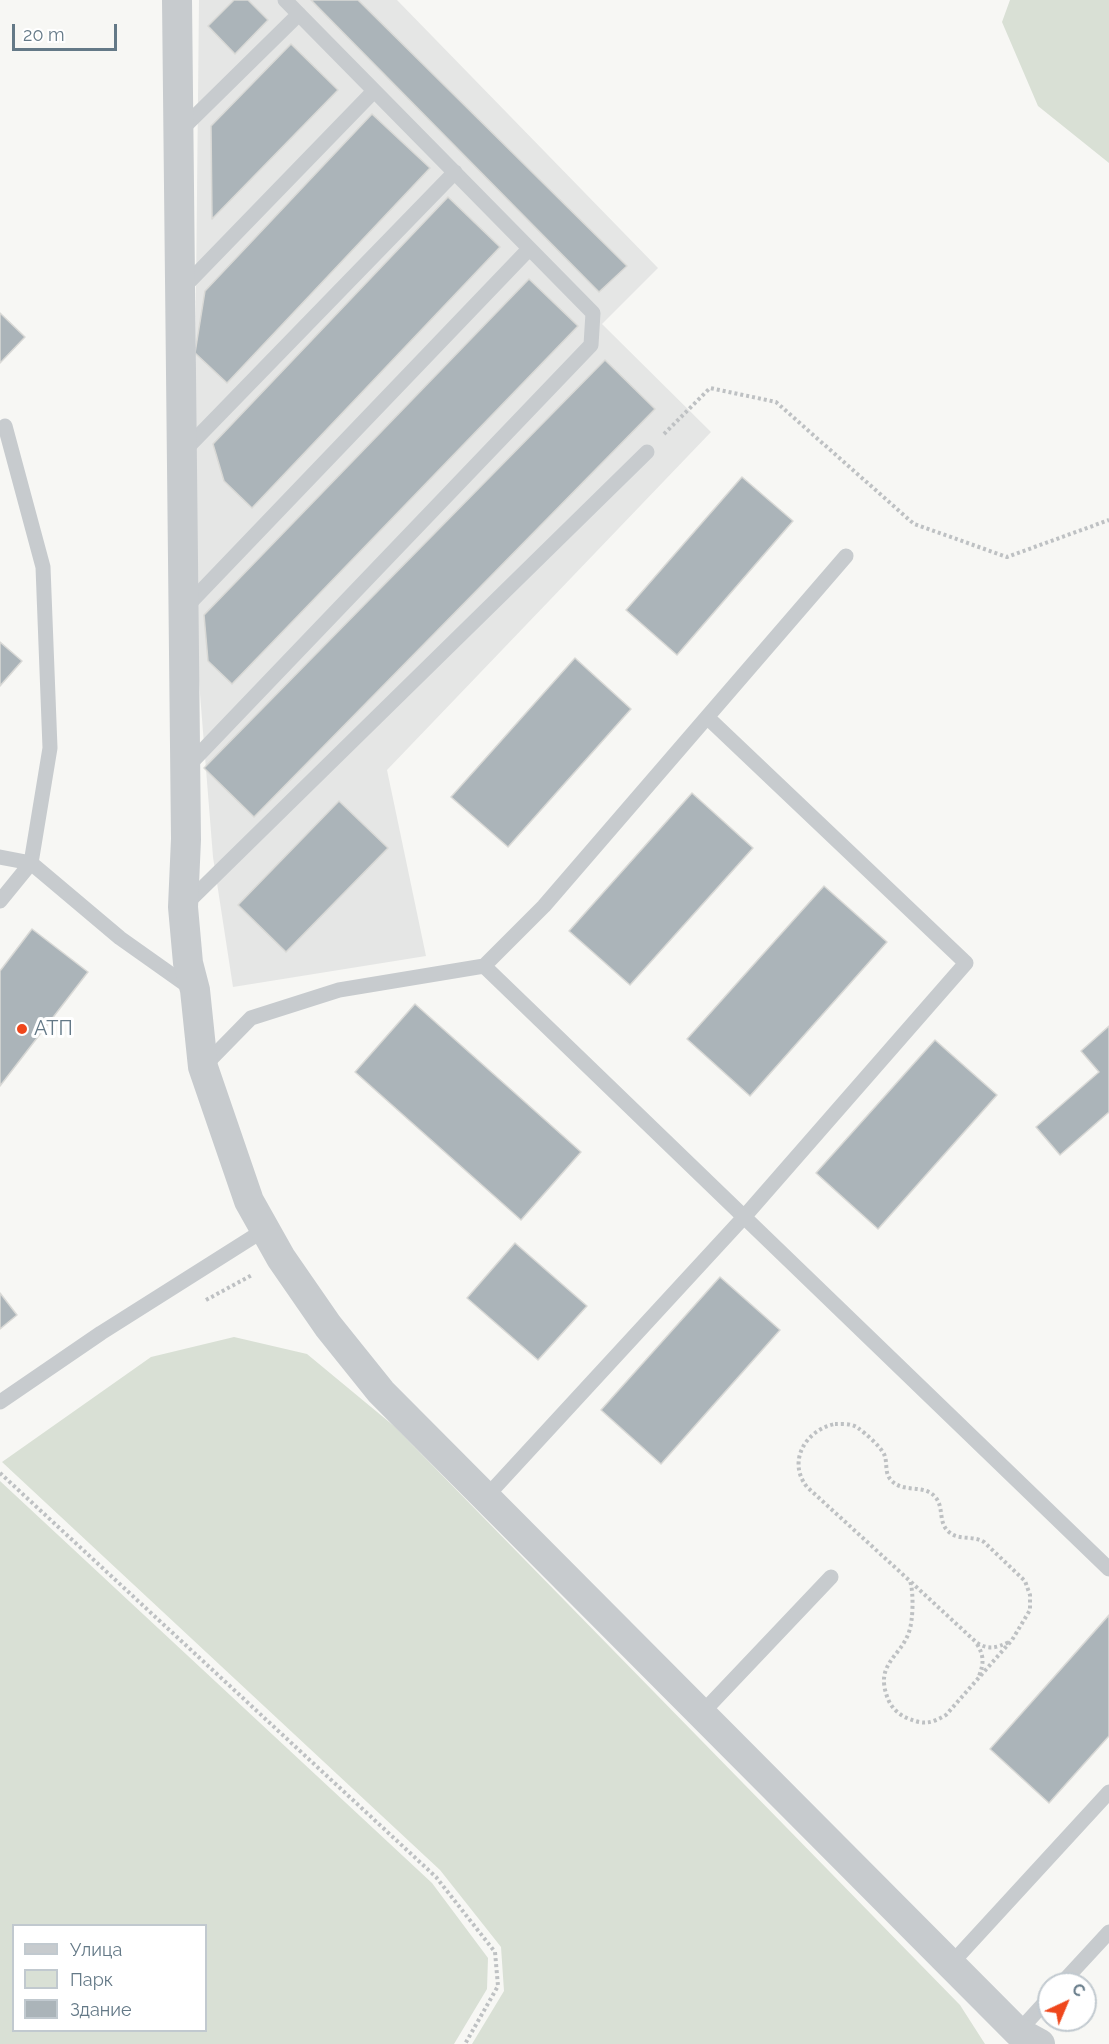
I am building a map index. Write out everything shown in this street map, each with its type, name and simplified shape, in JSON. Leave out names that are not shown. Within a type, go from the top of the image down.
[{"type":"street","points":[[177,0],[186,839],[183,907],[188,963],[195,990],[203,1066],[249,1201],[264,1230],[328,1326],[381,1392],[1027,2040]]},
{"type":"lane","points":[[185,769],[591,345],[593,313],[285,0]]},
{"type":"lane","points":[[178,132],[299,14]]},
{"type":"lane","points":[[181,290],[374,91]]},
{"type":"lane","points":[[182,453],[454,172]]},
{"type":"lane","points":[[184,610],[530,249]]},
{"type":"lane","points":[[0,900],[32,863],[50,747],[43,567],[5,426]]},
{"type":"lane","points":[[183,907],[647,452]]},
{"type":"lane","points":[[203,1066],[251,1017],[339,990],[484,966],[544,906],[846,556]]},
{"type":"lane","points":[[486,1497],[744,1217],[966,963],[707,717]]},
{"type":"lane","points":[[0,857],[32,863],[120,938],[195,990]]},
{"type":"lane","points":[[484,966],[1109,1569]]},
{"type":"lane","points":[[0,1402],[101,1332],[264,1230]]},
{"type":"lane","points":[[701,1714],[831,1577]]},
{"type":"lane","points":[[950,1965],[1109,1792]]},
{"type":"lane","points":[[1072,1972],[1109,1932]]},
{"type":"lane","points":[[1027,2040],[1037,2021]]},
{"type":"path","points":[[647,452],[710,388],[776,402],[914,524],[1007,556],[1109,520]]},
{"type":"path","points":[[910,1581],[913,1599],[911,1628],[906,1640],[892,1656],[883,1686],[890,1704],[902,1716],[920,1723],[934,1722],[946,1715],[1012,1640],[1030,1610],[1030,1595],[1025,1581],[984,1542],[977,1538],[953,1535],[947,1531],[942,1524],[939,1501],[933,1494],[926,1489],[900,1487],[892,1482],[887,1476],[883,1452],[857,1427],[846,1424],[824,1426],[806,1442],[801,1451],[798,1464],[800,1478],[807,1487],[910,1581],[977,1643],[987,1648],[997,1647],[1012,1640]]},
{"type":"path","points":[[0,1473],[436,1877],[495,1952],[498,1986],[465,2044]]},
{"type":"path","points":[[977,1643],[983,1654],[983,1665],[977,1679]]},
{"type":"shaded area","points":[[199,0],[397,0],[658,268],[602,324],[711,432],[387,770],[426,956],[233,987],[213,857],[195,631],[194,483]]},
{"type":"green space","points":[[1010,0],[1109,0],[1109,163],[1038,106],[1002,22]]},
{"type":"green space","points":[[234,1337],[307,1354],[394,1426],[960,2005],[985,2044],[472,2044],[504,1991],[501,1947],[440,1870],[2,1462],[151,1357]]},
{"type":"green space","points":[[0,1481],[432,1883],[488,1958],[487,1989],[454,2044],[0,2044]]},
{"type":"building","points":[[234,0],[248,0],[268,20],[235,54],[208,26]]},
{"type":"building","points":[[311,0],[358,0],[627,266],[599,292]]},
{"type":"building","points":[[291,44],[338,90],[212,219],[211,126]]},
{"type":"building","points":[[372,114],[430,168],[227,383],[195,353],[205,291]]},
{"type":"building","points":[[448,197],[500,247],[252,508],[224,481],[213,444]]},
{"type":"building","points":[[529,279],[578,326],[232,684],[208,661],[204,615]]},
{"type":"building","points":[[0,313],[25,337],[0,363]]},
{"type":"building","points":[[605,360],[655,409],[254,817],[204,768]]},
{"type":"building","points":[[742,477],[793,521],[677,655],[626,610]]},
{"type":"building","points":[[0,642],[22,661],[0,686]]},
{"type":"building","points":[[575,658],[631,709],[508,847],[451,797]]},
{"type":"building","points":[[692,793],[753,848],[630,985],[569,931]]},
{"type":"building","points":[[339,801],[388,848],[286,952],[238,905]]},
{"type":"building","points":[[824,886],[887,942],[750,1096],[687,1039]]},
{"type":"building","name":"АТП","points":[[32,929],[88,972],[0,1086],[0,971]]},
{"type":"building","points":[[415,1004],[581,1152],[521,1220],[355,1072]]},
{"type":"building","points":[[1109,1026],[1109,1112],[1060,1155],[1036,1127],[1099,1072],[1081,1051]]},
{"type":"building","points":[[935,1040],[997,1095],[878,1229],[816,1173]]},
{"type":"building","points":[[515,1243],[587,1306],[538,1360],[467,1298]]},
{"type":"building","points":[[720,1277],[780,1330],[661,1464],[601,1410]]},
{"type":"building","points":[[0,1293],[17,1315],[0,1329]]},
{"type":"building","points":[[1109,1615],[1109,1736],[1049,1803],[990,1749]]},
{"type":"place","name":"АТП","points":[[22,1029]]}]
